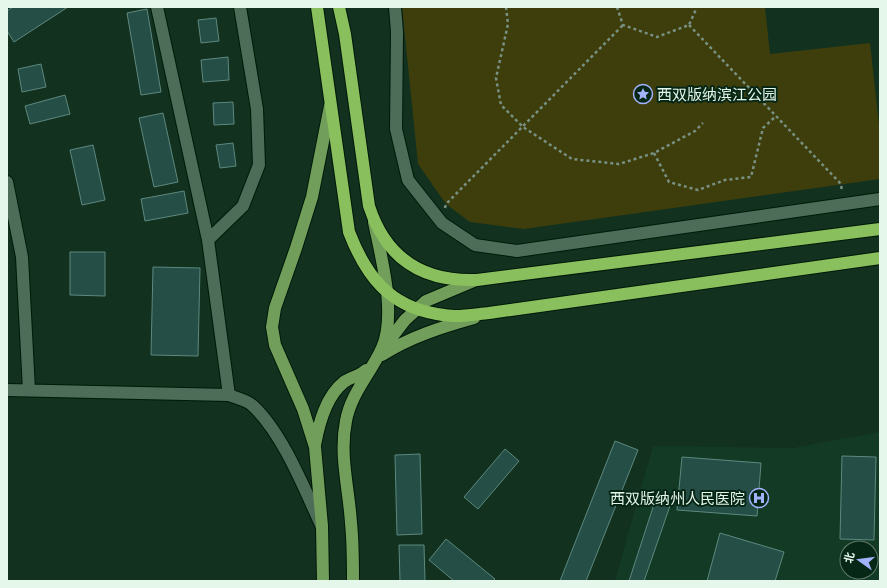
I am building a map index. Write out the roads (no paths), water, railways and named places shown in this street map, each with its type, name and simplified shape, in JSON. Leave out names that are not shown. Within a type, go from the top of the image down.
[{"type":"highway","points":[[317,7],[332,99],[345,212],[350,232],[357,251],[367,269],[388,292],[415,310],[454,316],[489,313],[880,258]]},
{"type":"highway","points":[[339,7],[346,42],[369,206],[374,221],[390,247],[414,267],[442,278],[459,281],[477,280],[880,229]]},
{"type":"main road","points":[[323,581],[322,526],[315,447],[303,409],[275,345],[272,327],[275,308],[312,196],[332,99]]},
{"type":"main road","points":[[353,581],[352,524],[343,440],[346,419],[352,400],[383,346],[386,332],[388,292],[374,221]]},
{"type":"main road","points":[[315,447],[318,427],[335,391],[345,381],[363,373],[376,359],[405,320],[415,310],[439,295],[477,280]]},
{"type":"main road","points":[[376,359],[399,344],[442,327],[489,313]]},
{"type":"street","points":[[157,7],[208,240],[229,395]]},
{"type":"street","points":[[208,240],[244,206],[259,165],[257,109],[240,7]]},
{"type":"street","points":[[395,7],[397,32],[396,129],[408,180],[442,223],[475,245],[517,251],[880,199]]},
{"type":"street","points":[[7,182],[22,257],[29,390]]},
{"type":"street","points":[[7,390],[229,395],[251,404],[270,427],[295,470],[322,526]]},
{"type":"place","name":"西双版纳滨江公园","points":[[643,94]]},
{"type":"place","name":"西双版纳州人民医院","points":[[759,498]]}]
